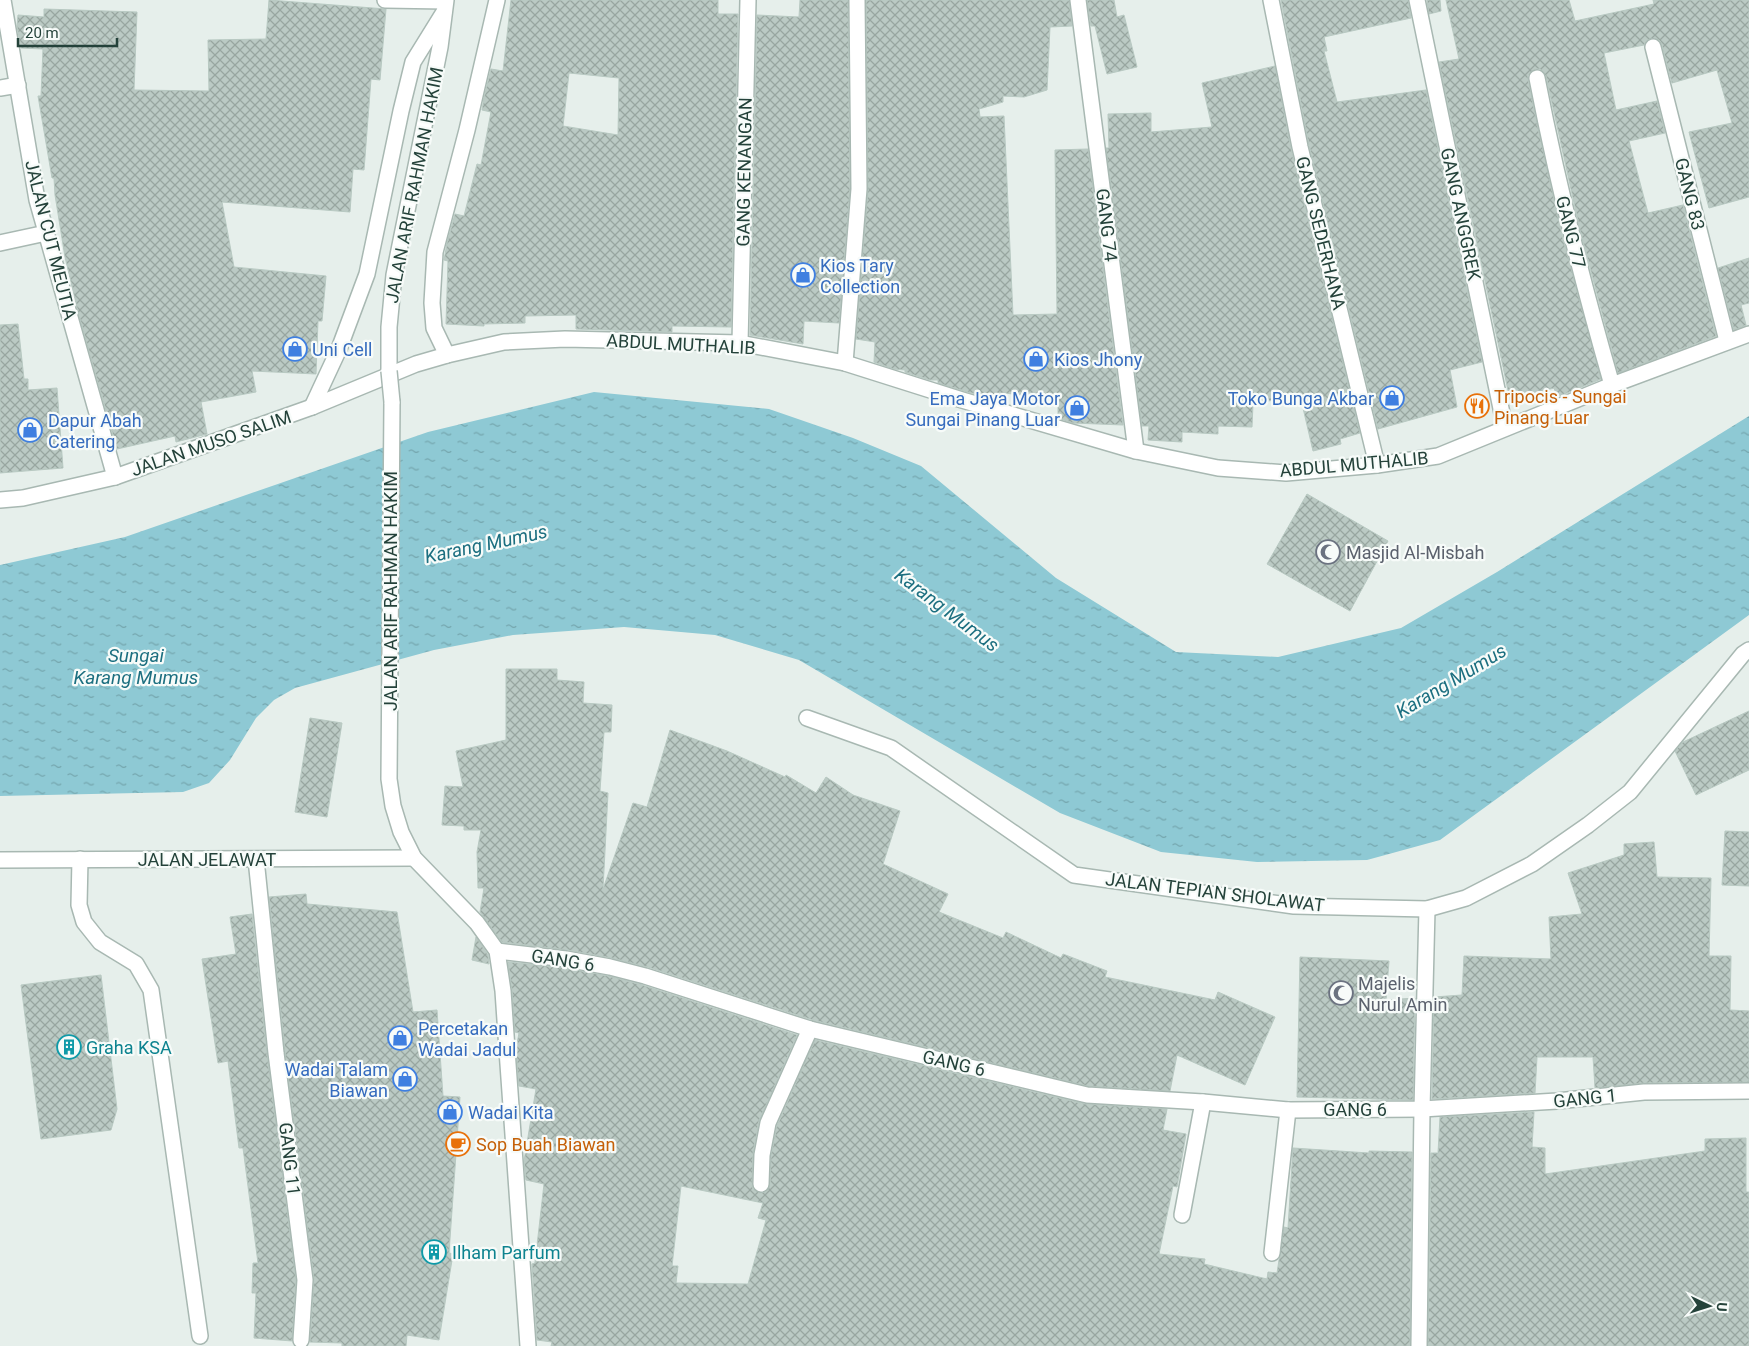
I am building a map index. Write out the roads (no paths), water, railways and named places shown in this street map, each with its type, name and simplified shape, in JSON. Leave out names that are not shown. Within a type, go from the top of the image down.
[{"type":"street","name":"JALAN CUT MEUTIA","points":[[3,0],[37,200],[115,477]]},
{"type":"street","points":[[312,407],[338,349],[367,274],[413,62],[445,4],[385,0]]},
{"type":"street","points":[[447,354],[434,328],[432,303],[435,252],[467,130],[497,0]]},
{"type":"street","name":"GANG KENANGAN","points":[[740,343],[748,0]]},
{"type":"street","points":[[845,363],[859,190],[857,0]]},
{"type":"street","name":"GANG 74","points":[[1078,0],[1136,450]]},
{"type":"street","name":"GANG SEDERHANA","points":[[1271,0],[1300,147],[1377,465]]},
{"type":"street","name":"GANG ANGGREK","points":[[1417,0],[1505,428]]},
{"type":"street","name":"JALAN ARIF RAHMAN HAKIM","points":[[445,4],[440,47],[394,275],[389,327],[389,371],[392,402],[389,779],[393,806],[401,832],[414,858],[477,923],[497,951]]},
{"type":"street","name":"GANG 83","points":[[1653,47],[1727,341]]},
{"type":"street","name":"GANG 77","points":[[1536,78],[1550,148],[1582,280],[1612,386]]},
{"type":"street","points":[[0,88],[18,85]]},
{"type":"street","points":[[0,243],[46,233]]},
{"type":"street","name":"ABDUL MUTHALIB","points":[[416,364],[447,354],[504,342],[565,339],[740,343],[845,363],[962,400],[1136,450],[1218,468],[1286,472],[1377,465],[1438,456],[1612,386],[1749,334]]},
{"type":"street","name":"JALAN MUSO SALIM","points":[[0,500],[23,498],[115,477],[312,407],[416,364]]},
{"type":"street","name":"JALAN TEPIAN SHOLAWAT","points":[[807,718],[891,748],[1074,875],[1294,906],[1427,909],[1466,898],[1532,864],[1588,825],[1630,792],[1743,654],[1749,650]]},
{"type":"street","name":"JALAN JELAWAT","points":[[0,860],[414,858]]},
{"type":"street","name":"GANG 11","points":[[256,859],[276,1053],[304,1280],[301,1340]]},
{"type":"street","points":[[80,860],[79,905],[84,922],[100,942],[136,964],[151,990],[200,1336]]},
{"type":"street","points":[[1419,1346],[1427,909]]},
{"type":"street","points":[[497,951],[503,991],[528,1346]]},
{"type":"street","name":"GANG 6","points":[[497,951],[566,959],[610,967],[645,976],[810,1029],[1087,1095],[1203,1102],[1288,1110],[1422,1109]]},
{"type":"street","points":[[761,1184],[762,1155],[768,1123],[810,1029]]},
{"type":"street","name":"GANG 1","points":[[1422,1109],[1557,1101],[1644,1092],[1749,1091]]},
{"type":"street","points":[[1182,1215],[1203,1102]]},
{"type":"street","points":[[1272,1253],[1288,1110]]},
{"type":"water","name":"Sungai Karang Mumus","points":[[594,392],[769,409],[853,438],[921,466],[1056,578],[1176,652],[1278,657],[1401,628],[1497,572],[1749,416],[1749,615],[1440,840],[1367,860],[1257,862],[1161,852],[1060,813],[799,660],[715,635],[624,627],[513,635],[434,650],[295,688],[274,700],[256,718],[230,760],[209,783],[183,792],[0,796],[0,565],[125,537],[428,432]]},
{"type":"place","name":"Kios Tary Collection","points":[[803,275]]},
{"type":"place","name":"Uni Cell","points":[[295,349]]},
{"type":"place","name":"Kios Jhony","points":[[1036,359]]},
{"type":"place","name":"Toko Bunga Akbar","points":[[1392,398]]},
{"type":"place","name":"Tripocis - Sungai Pinang Luar","points":[[1477,406]]},
{"type":"place","name":"Ema Jaya Motor Sungai Pinang Luar","points":[[1077,408]]},
{"type":"place","name":"Dapur Abah Catering","points":[[30,430]]},
{"type":"place","name":"Masjid Al-Misbah","points":[[1328,552]]},
{"type":"place","name":"Majelis Nurul Amin","points":[[1341,993]]},
{"type":"place","name":"Percetakan Wadai Jadul","points":[[400,1038]]},
{"type":"place","name":"Graha KSA","points":[[69,1047]]},
{"type":"place","name":"Wadai Talam Biawan","points":[[405,1079]]},
{"type":"place","name":"Wadai Kita","points":[[450,1112]]},
{"type":"place","name":"Sop Buah Biawan","points":[[458,1144]]},
{"type":"place","name":"Ilham Parfum","points":[[434,1252]]},
{"type":"water label","name":"Karang Mumus","points":[[486,544]]},
{"type":"water label","name":"Karang Mumus","points":[[947,610]]},
{"type":"water label","name":"Karang Mumus","points":[[1451,681]]}]
